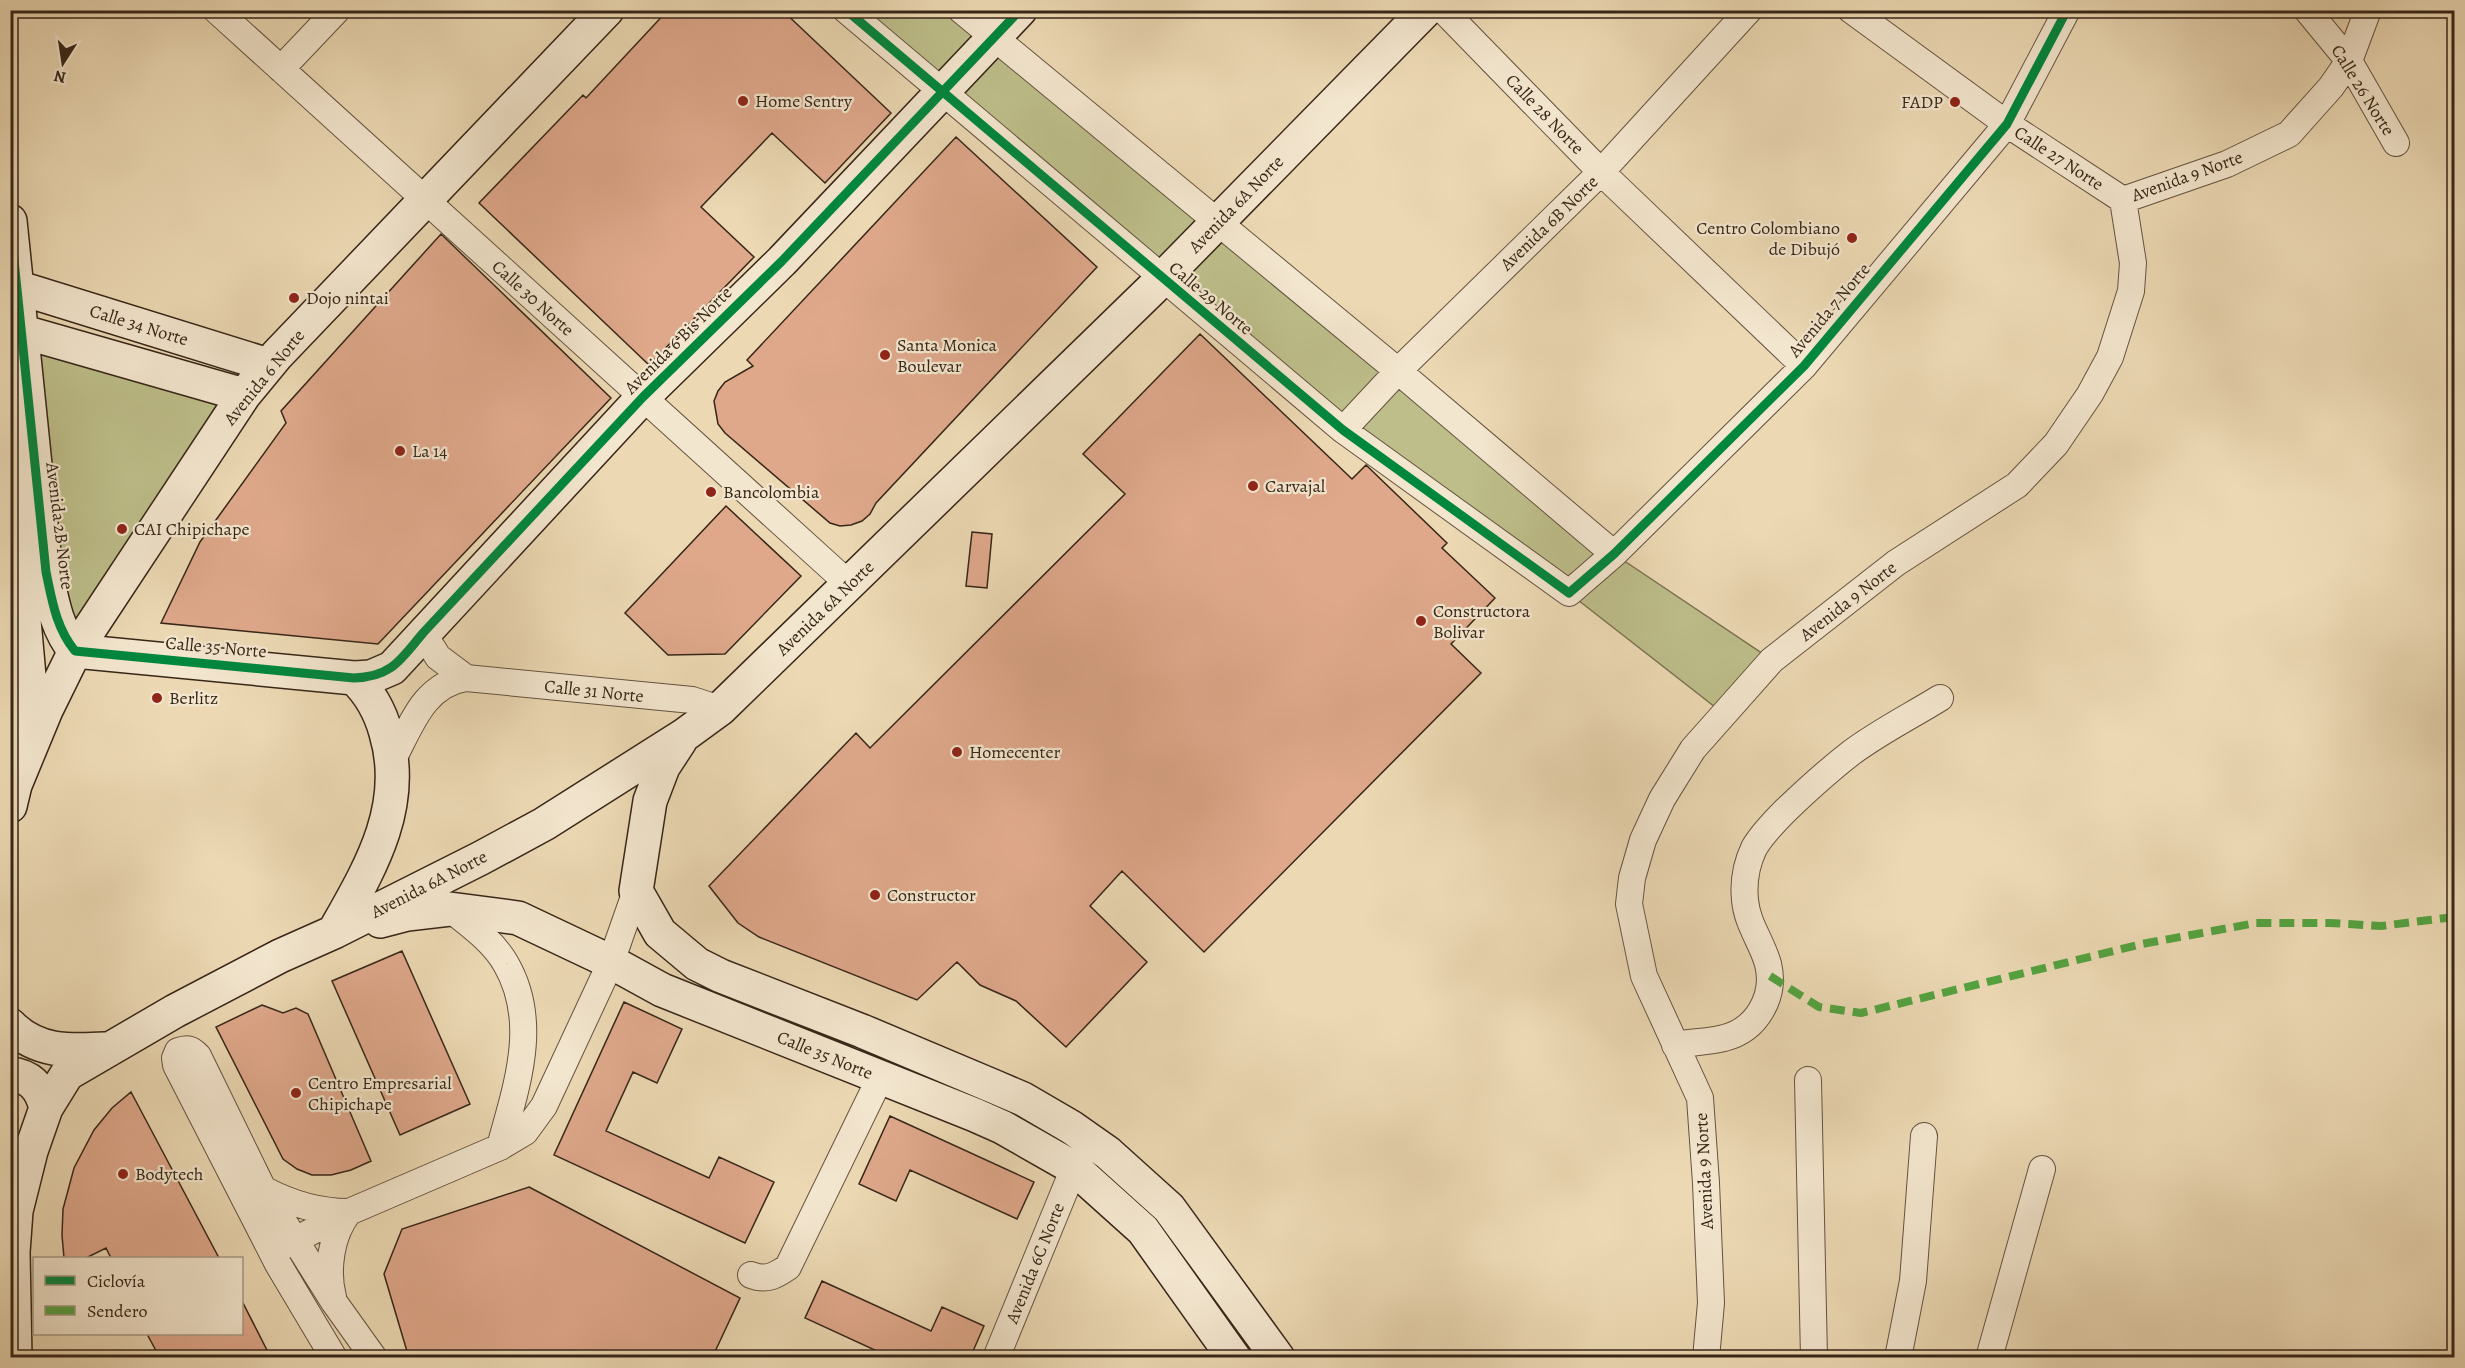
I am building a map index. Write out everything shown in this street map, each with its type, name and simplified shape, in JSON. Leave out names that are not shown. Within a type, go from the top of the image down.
[{"type":"street","name":"Calle 30 Norte","points":[[216,10],[850,585]]},
{"type":"street","points":[[281,69],[337,10]]},
{"type":"street","name":"Avenida 6 Norte","points":[[13,796],[46,710],[75,651],[244,395],[268,365],[607,10]]},
{"type":"street","name":"Calle 29 Norte","points":[[846,10],[1343,430],[1569,593]]},
{"type":"street","points":[[961,10],[993,39],[1398,371],[1614,554]]},
{"type":"street","name":"Avenida 6 Bis Norte","points":[[354,678],[371,677],[392,668],[642,397],[782,261],[1020,10]]},
{"type":"street","name":"Avenida 6A Norte","points":[[108,1049],[269,962],[334,932],[544,824],[683,736],[720,709],[1163,279],[1426,10]]},
{"type":"street","name":"Calle 28 Norte","points":[[1443,10],[1601,172],[1804,366]]},
{"type":"street","name":"Avenida 6B Norte","points":[[1343,430],[1398,371],[1601,172],[1749,10]]},
{"type":"street","name":"Calle 27 Norte","points":[[1851,10],[2007,124],[2122,200]]},
{"type":"street","name":"Avenida 7 Norte","points":[[1569,593],[1614,554],[1804,366],[2007,124],[2067,10]]},
{"type":"street","name":"Calle 26 Norte","points":[[2307,10],[2349,61],[2396,143]]},
{"type":"street","name":"Avenida 9 Norte","points":[[1706,1358],[1711,1303],[1700,1098],[1644,976],[1629,904],[1632,878],[1643,840],[1662,799],[1693,749],[1772,660],[1896,562],[2017,485],[2056,444],[2090,394],[2110,357],[2131,291],[2133,263],[2122,200],[2227,164],[2289,134],[2331,87],[2349,61],[2368,10]]},
{"type":"street","name":"Avenida 2B Norte","points":[[10,221],[16,330],[46,572],[57,619],[65,639],[75,651]]},
{"type":"street","name":"Calle 34 Norte","points":[[14,286],[268,365]]},
{"type":"street","name":"Calle 34 Norte","points":[[16,330],[244,395]]},
{"type":"street","points":[[10,464],[16,574],[29,676],[13,796]]},
{"type":"street","points":[[423,633],[438,657],[466,678]]},
{"type":"street","name":"Calle 35 Norte","points":[[75,651],[354,678]]},
{"type":"street","points":[[334,932],[361,884],[382,838],[392,801],[392,761],[389,744],[378,710],[367,691],[354,678]]},
{"type":"street","points":[[392,761],[431,694],[449,682],[466,678]]},
{"type":"street","name":"Calle 31 Norte","points":[[466,678],[692,700],[720,709]]},
{"type":"street","points":[[1675,1045],[1726,1038],[1744,1029],[1760,1015],[1766,1002],[1770,976],[1767,962],[1753,933],[1745,902],[1744,872],[1755,846],[1776,820],[1802,794],[1852,752],[1940,698]]},
{"type":"street","points":[[272,1252],[349,1212],[500,1147],[525,1132],[536,1120],[611,962],[636,891],[650,801],[663,767],[683,736]]},
{"type":"street","name":"Calle 35 Norte","points":[[636,891],[660,933],[697,964],[721,976],[862,1031],[1023,1099],[1071,1127],[1108,1153],[1169,1208],[1278,1358]]},
{"type":"street","points":[[450,909],[478,931],[506,963],[519,994],[525,1029],[522,1063],[500,1147]]},
{"type":"street","name":"Calle 35 Norte","points":[[334,932],[407,914],[450,909],[518,918],[611,962],[662,990],[1002,1127],[1074,1168],[1143,1230],[1234,1358]]},
{"type":"street","points":[[10,1025],[27,1039],[52,1049],[108,1049]]},
{"type":"street","points":[[334,1358],[272,1252],[176,1065],[175,1058],[178,1051],[186,1048],[193,1050],[198,1056],[263,1189],[334,1302],[374,1358]]},
{"type":"street","points":[[15,1358],[15,1226],[26,1167],[46,1108],[67,1074],[108,1049]]},
{"type":"street","points":[[10,1074],[25,1077],[36,1085],[43,1095],[46,1108]]},
{"type":"street","points":[[751,1275],[763,1279],[776,1275],[788,1267],[880,1078]]},
{"type":"street","points":[[1808,1080],[1814,1358]]},
{"type":"street","points":[[1898,1358],[1913,1281],[1924,1136]]},
{"type":"street","name":"Avenida 6C Norte","points":[[996,1358],[1074,1168]]},
{"type":"street","points":[[1989,1358],[2042,1168]]},
{"type":"street","points":[[263,1189],[296,1204],[332,1212],[349,1212]]},
{"type":"street","points":[[334,1302],[330,1274],[334,1245],[340,1224],[349,1212]]},
{"type":"green space","points":[[846,11],[961,11],[1614,554],[1772,660],[1724,714],[1569,593],[1343,430]]},
{"type":"green space","points":[[38,336],[230,390],[65,639]]},
{"type":"building","points":[[668,10],[782,10],[891,113],[825,183],[772,133],[701,207],[754,257],[649,365],[479,203],[583,95],[586,98]]},
{"type":"building","points":[[956,137],[1097,267],[876,503],[870,514],[862,521],[851,525],[840,526],[830,523],[725,433],[718,424],[714,401],[725,382],[753,366],[747,360]]},
{"type":"building","name":"La 14","points":[[441,234],[611,398],[378,644],[161,623],[200,542],[286,423],[281,411]]},
{"type":"building","name":"Homecenter","points":[[1200,334],[1352,479],[1366,465],[1447,543],[1442,548],[1495,598],[1451,644],[1481,673],[1204,952],[1122,871],[1090,906],[1147,962],[1066,1047],[1016,1001],[980,985],[957,962],[917,1000],[759,937],[738,923],[709,886],[856,733],[870,748],[1125,494],[1083,454]]},
{"type":"building","points":[[726,506],[801,576],[725,654],[668,655],[625,613]]},
{"type":"building","points":[[972,532],[992,534],[987,588],[966,586]]},
{"type":"building","points":[[402,951],[470,1104],[400,1135],[332,981]]},
{"type":"building","points":[[624,1002],[682,1029],[657,1083],[633,1072],[606,1131],[709,1178],[719,1157],[774,1182],[745,1243],[554,1155]]},
{"type":"building","name":"Centro Empresarial Chipichape","points":[[262,1005],[283,1013],[296,1008],[308,1014],[371,1161],[351,1170],[331,1175],[312,1175],[297,1169],[283,1159],[216,1027]]},
{"type":"building","name":"Bodytech","points":[[131,1092],[218,1257],[110,1257],[106,1248],[88,1257],[64,1257],[63,1209],[74,1168],[94,1130],[112,1108]]},
{"type":"building","points":[[890,1116],[1034,1182],[1017,1219],[910,1170],[896,1201],[859,1184]]},
{"type":"building","points":[[529,1187],[740,1298],[712,1358],[409,1358],[384,1274],[402,1229]]},
{"type":"building","points":[[822,1281],[931,1331],[942,1307],[984,1326],[970,1358],[892,1358],[805,1318]]},
{"type":"building","points":[[243,1303],[271,1358],[160,1358],[148,1335],[243,1335]]},
{"type":"marked path","points":[[1770,976],[1819,1007],[1861,1013],[2142,944],[2256,923],[2381,926],[2454,917]]},
{"type":"cycle path","points":[[846,10],[1343,430],[1569,593],[1614,554],[1804,366],[2007,124],[2067,10]]},
{"type":"cycle path","points":[[10,221],[46,572],[59,623],[75,651],[354,678],[367,677],[387,670],[402,658],[643,397],[782,261],[1020,10]]},
{"type":"place","name":"Home Sentry","points":[[743,101]]},
{"type":"place","name":"FADP","points":[[1955,102]]},
{"type":"place","name":"Centro Colombiano de Dibujó","points":[[1852,238]]},
{"type":"place","name":"Dojo nintai","points":[[294,298]]},
{"type":"place","name":"Santa Monica Boulevar","points":[[885,355]]},
{"type":"place","name":"La 14","points":[[400,451]]},
{"type":"place","name":"Carvajal","points":[[1253,486]]},
{"type":"place","name":"Bancolombia","points":[[711,492]]},
{"type":"place","name":"CAI Chipichape","points":[[122,529]]},
{"type":"place","name":"Constructora Bolivar","points":[[1421,621]]},
{"type":"place","name":"Berlitz","points":[[157,698]]},
{"type":"place","name":"Homecenter","points":[[957,752]]},
{"type":"place","name":"Constructor","points":[[875,895]]},
{"type":"place","name":"Centro Empresarial Chipichape","points":[[296,1093]]},
{"type":"place","name":"Bodytech","points":[[123,1174]]}]
